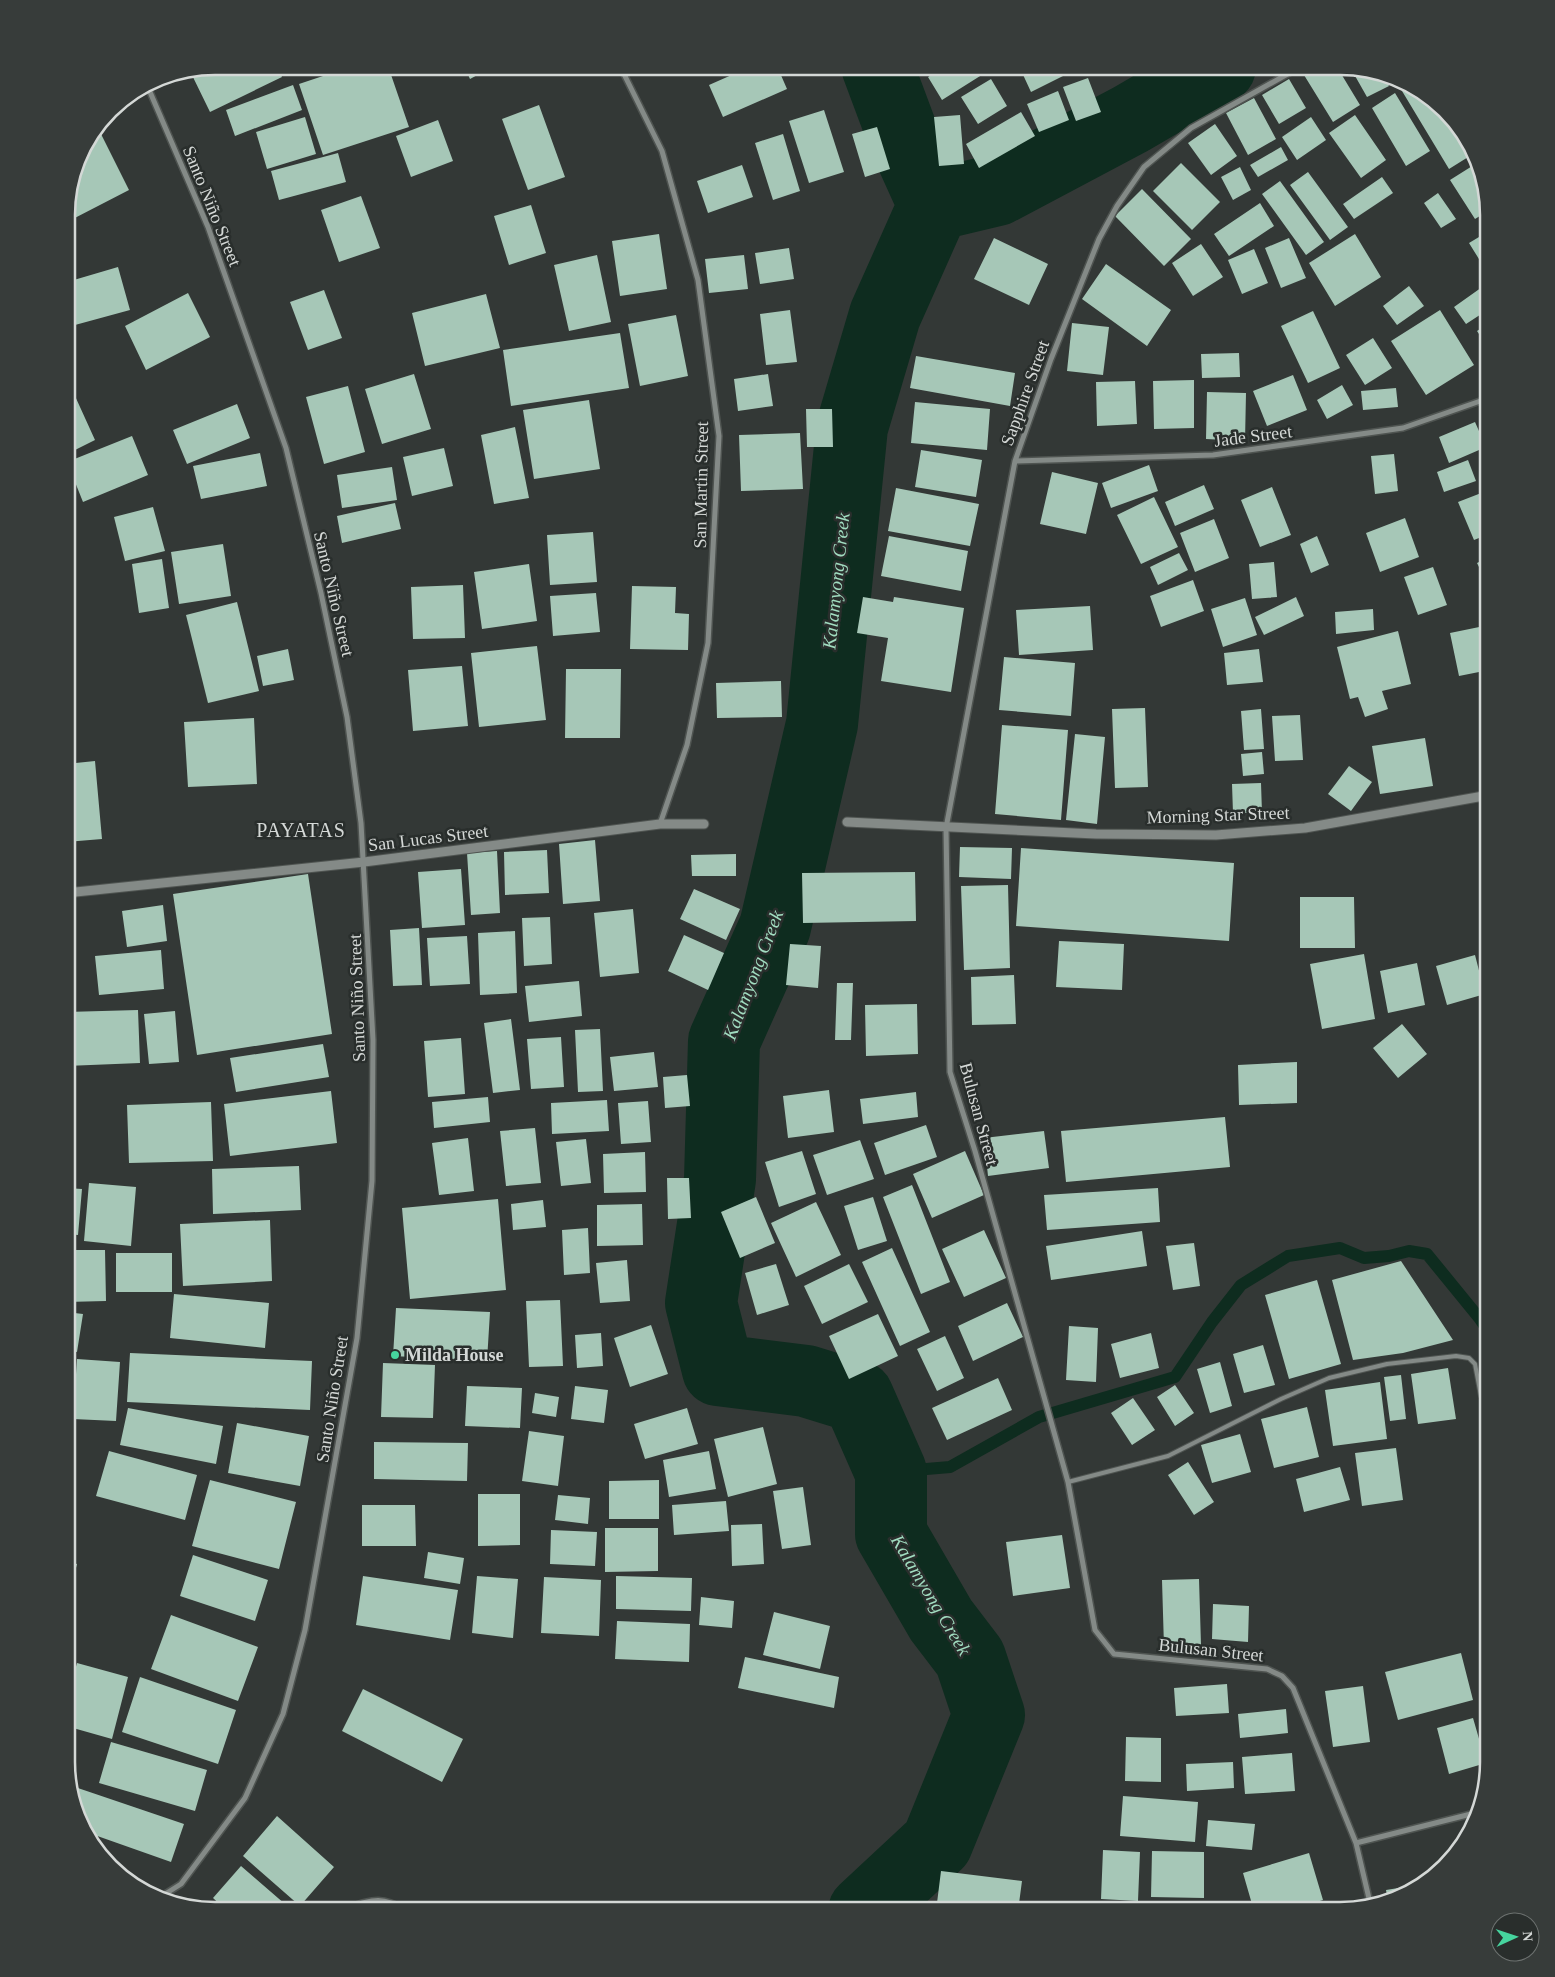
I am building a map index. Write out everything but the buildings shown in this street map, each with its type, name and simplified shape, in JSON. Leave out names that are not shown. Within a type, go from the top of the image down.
[{"type":"street","name":"San Martin Street","points":[[624,75],[662,151],[698,280],[719,436],[708,643],[687,745],[660,824]]},
{"type":"street","name":"Sapphire Street","points":[[946,828],[1015,461],[1099,239],[1117,206],[1144,167],[1191,128],[1284,75]]},
{"type":"street","name":"Santo Niño Street","points":[[150,91],[208,227],[286,448],[321,594],[347,717],[361,823],[374,1040],[372,1181],[357,1338],[305,1630],[283,1714],[244,1798],[181,1884],[167,1893]]},
{"type":"street","name":"Jade Street","points":[[1015,461],[1212,456],[1402,428],[1480,401]]},
{"type":"street","name":"Morning Star Street","points":[[946,828],[1096,834],[1216,834],[1305,828],[1480,797]]},
{"type":"street","points":[[848,822],[946,828]]},
{"type":"street","name":"San Lucas Street","points":[[75,892],[364,862],[660,824],[704,824]]},
{"type":"street","name":"Bulusan Street","points":[[946,828],[950,1072],[975,1151],[1068,1482],[1095,1630],[1114,1654],[1267,1669],[1282,1676],[1292,1688],[1356,1843],[1369,1899]]},
{"type":"street","points":[[1356,1843],[1469,1814]]},
{"type":"street","points":[[364,1902],[370,1900],[391,1902]]},
{"type":"lane","points":[[1068,1482],[1168,1456],[1281,1399],[1329,1378],[1387,1364],[1456,1356],[1469,1358],[1475,1364],[1480,1391]]},
{"type":"waterway","name":"Kalamyong Creek","points":[[874,1902],[937,1843],[989,1715],[970,1658],[941,1620],[891,1534],[891,1472],[858,1397],[806,1381],[718,1370],[701,1303],[720,1179],[724,1041],[775,927],[822,724],[852,427],[885,315],[934,205],[905,141],[880,75]]},
{"type":"waterway","points":[[934,205],[997,190],[1131,119],[1206,75]]},
{"type":"waterway","points":[[891,1472],[950,1467],[1039,1417],[1175,1377],[1212,1322],[1241,1285],[1288,1256],[1340,1248],[1364,1258],[1389,1256],[1409,1251],[1427,1254],[1480,1319]]},
{"type":"place","name":"Milda House","points":[[395,1355]]},
{"type":"district","name":"PAYATAS","points":[[301,830]]}]
